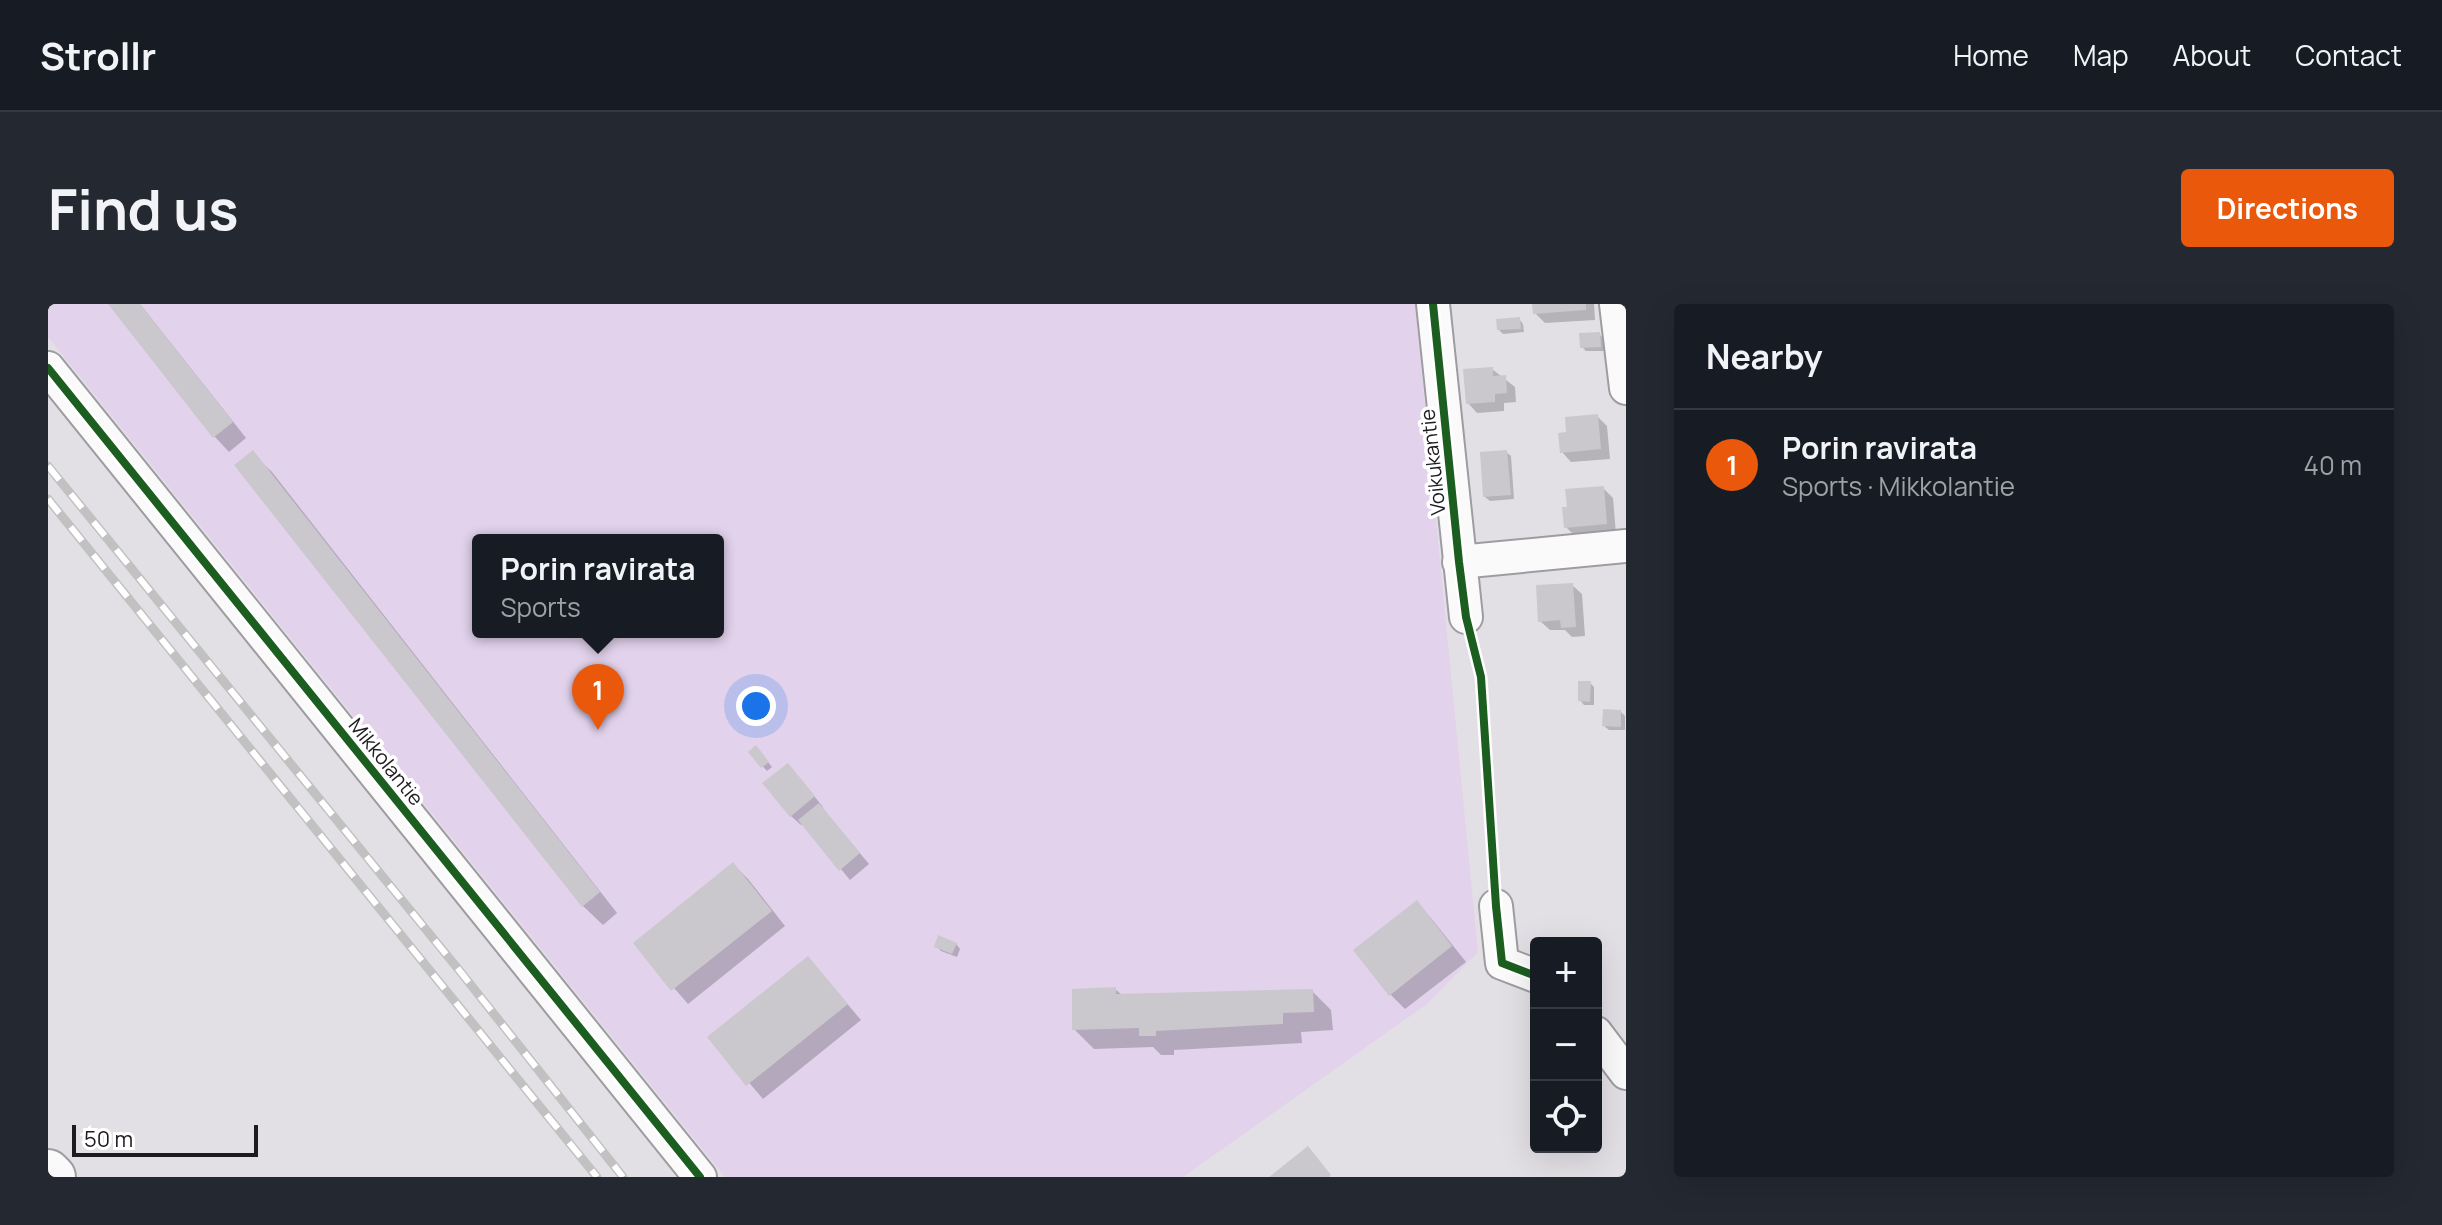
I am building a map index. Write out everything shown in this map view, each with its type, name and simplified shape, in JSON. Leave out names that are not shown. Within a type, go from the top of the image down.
[{"type":"highway","points":[[48,1172],[53,1177]]},
{"type":"street","name":"Voikukantie","points":[[1433,304],[1466,617]]},
{"type":"street","points":[[1616,304],[1626,388]]},
{"type":"street","name":"Mikkolantie","points":[[48,368],[700,1177]]},
{"type":"street","points":[[1459,562],[1626,546]]},
{"type":"street","points":[[1496,906],[1502,963],[1530,974]]},
{"type":"street","points":[[1602,1041],[1626,1073]]},
{"type":"shaded area","points":[[48,304],[1415,304],[1478,952],[1427,1004],[1183,1177],[725,1177],[48,337]]},
{"type":"building","points":[[108,304],[140,304],[233,422],[213,438]]},
{"type":"building","points":[[1532,304],[1586,304],[1586,310],[1533,314]]},
{"type":"building","points":[[1520,317],[1521,329],[1497,330],[1496,319]]},
{"type":"building","points":[[1600,332],[1601,347],[1580,348],[1579,333]]},
{"type":"building","points":[[1493,367],[1493,376],[1506,375],[1507,393],[1495,394],[1495,402],[1466,404],[1463,369]]},
{"type":"building","points":[[1598,414],[1601,449],[1560,453],[1558,433],[1566,432],[1565,417]]},
{"type":"building","points":[[253,450],[600,892],[582,907],[234,465]]},
{"type":"building","points":[[1507,450],[1511,495],[1483,497],[1480,452]]},
{"type":"building","points":[[1604,486],[1607,524],[1564,528],[1562,507],[1567,507],[1565,489]]},
{"type":"building","points":[[1573,583],[1576,627],[1561,628],[1560,620],[1538,622],[1536,585]]},
{"type":"building","points":[[1578,681],[1591,681],[1590,702],[1578,701]]},
{"type":"building","points":[[1603,709],[1621,710],[1621,727],[1602,726]]},
{"type":"building","points":[[756,745],[769,762],[761,768],[748,752]]},
{"type":"building","points":[[788,763],[815,796],[790,817],[762,783]]},
{"type":"building","points":[[819,803],[860,853],[839,871],[798,820]]},
{"type":"building","points":[[733,862],[772,911],[671,991],[633,943]]},
{"type":"building","points":[[1417,900],[1452,946],[1389,996],[1353,950]]},
{"type":"building","points":[[938,935],[957,943],[952,954],[934,947]]},
{"type":"building","points":[[808,956],[848,1004],[746,1086],[707,1037]]},
{"type":"building","points":[[1116,987],[1116,994],[1313,989],[1314,1012],[1283,1013],[1283,1024],[1156,1031],[1156,1036],[1139,1036],[1139,1028],[1072,1030],[1072,989]]},
{"type":"building","points":[[1308,1146],[1331,1175],[1329,1177],[1269,1177]]},
{"type":"railway","points":[[48,466],[463,975],[623,1177]]},
{"type":"railway","points":[[48,499],[597,1177]]},
{"type":"cycle path","points":[[1433,304],[1466,617],[1481,677],[1502,963],[1530,974]]},
{"type":"cycle path","points":[[48,368],[700,1177]]},
{"type":"place","name":"Porin ravirata","points":[[598,730]]}]
